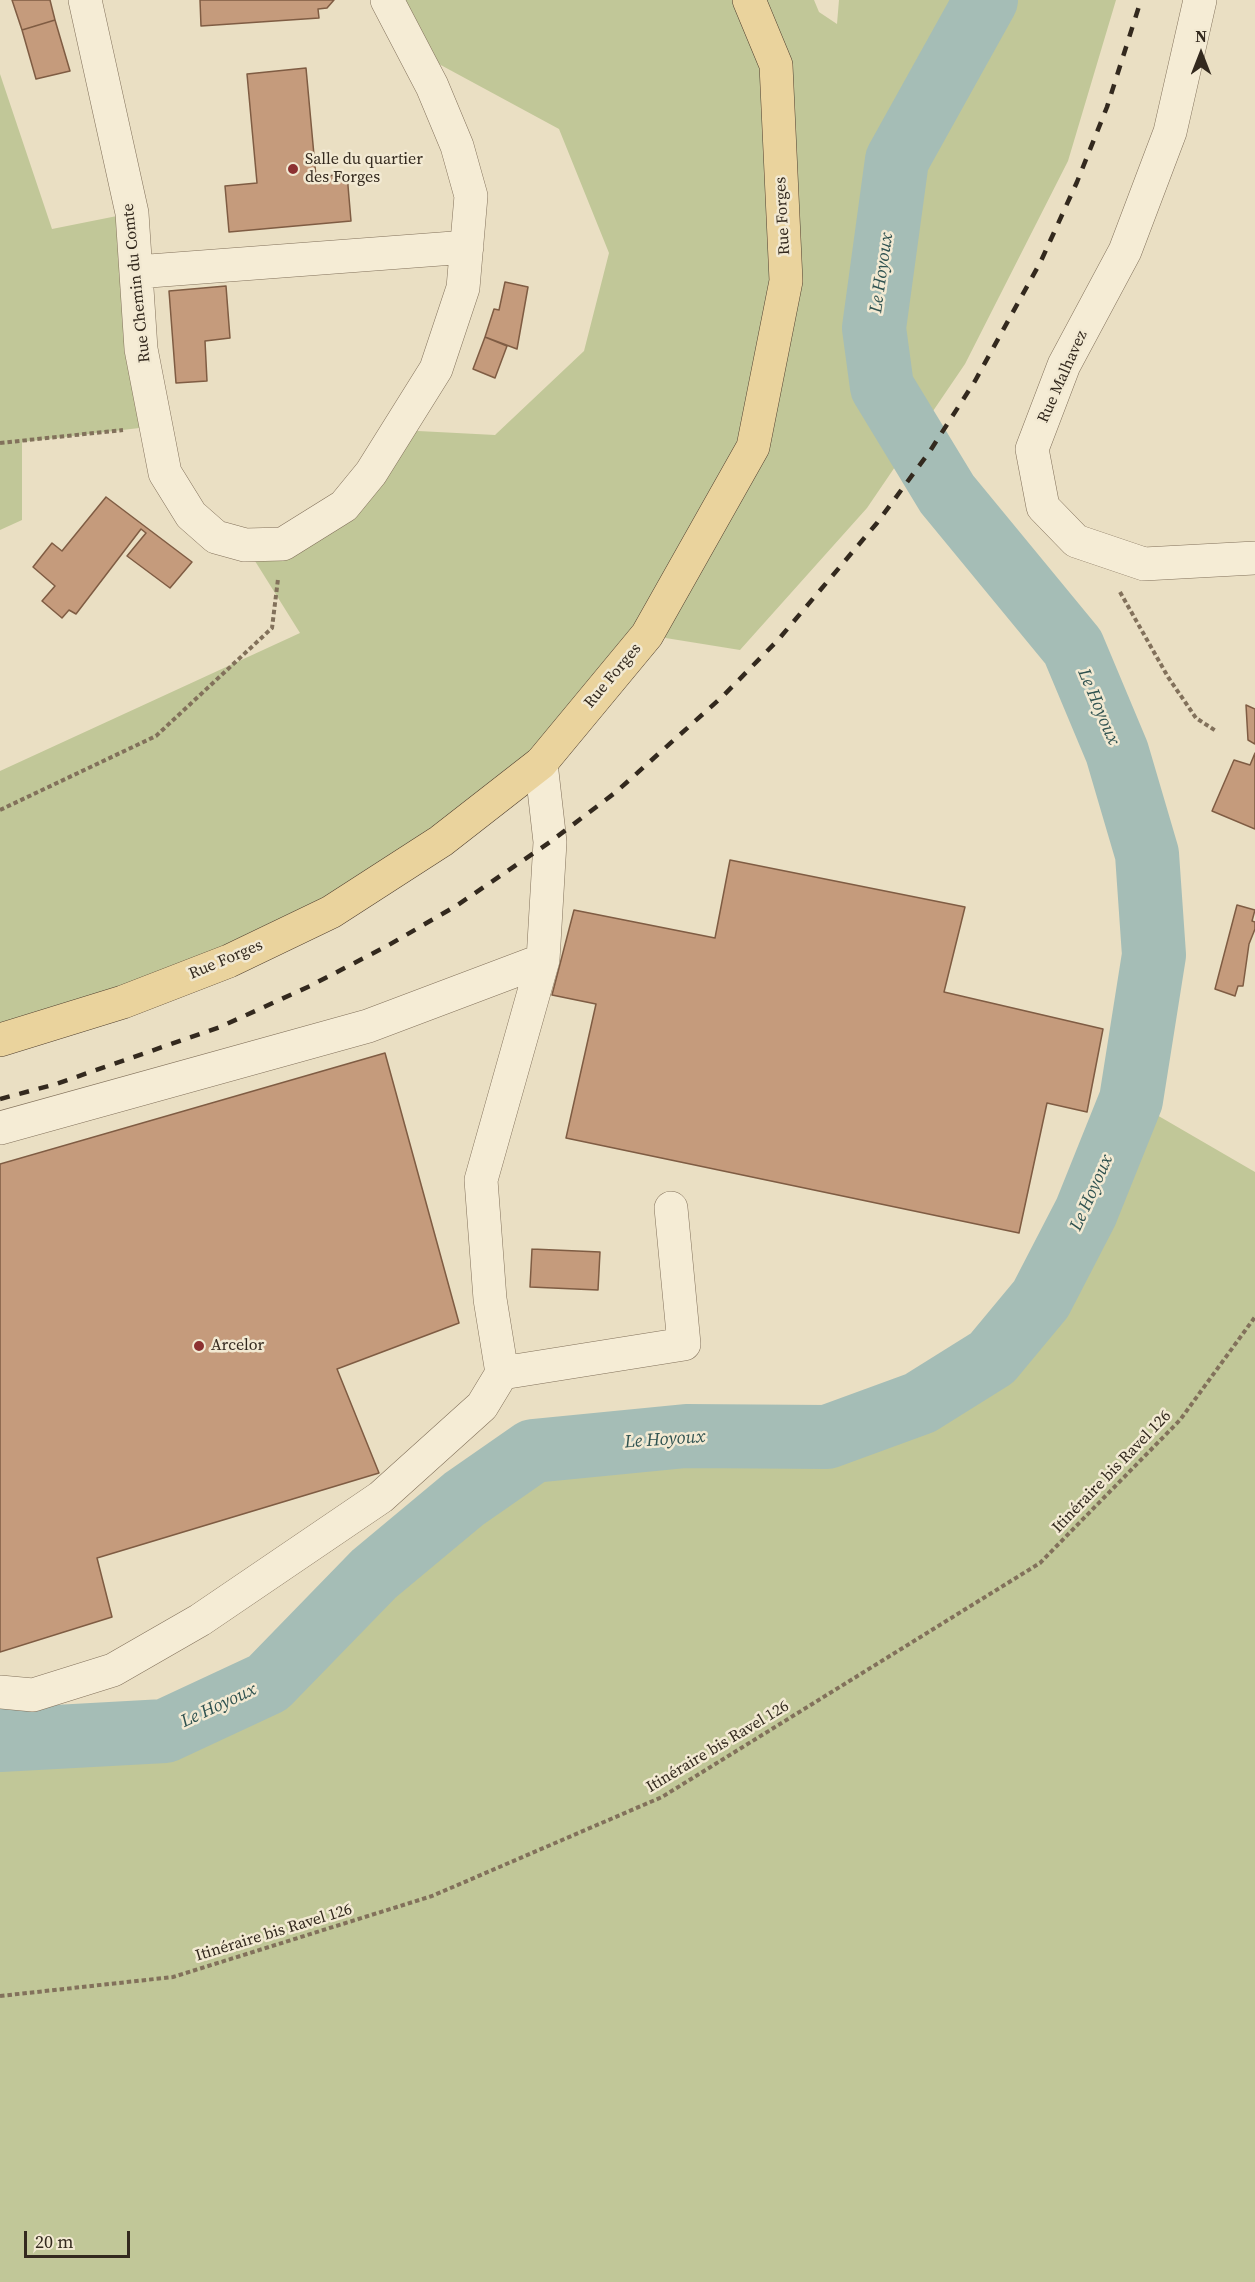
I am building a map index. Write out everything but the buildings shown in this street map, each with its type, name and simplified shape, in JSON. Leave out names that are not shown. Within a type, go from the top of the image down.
[{"type":"main road","name":"Rue Forges","points":[[0,1040],[134,998],[229,961],[331,912],[441,841],[541,763],[647,635],[753,447],[786,281],[777,65],[748,0]]},
{"type":"street","name":"Rue Chemin du Comte","points":[[85,0],[132,213],[141,349],[165,473],[190,515],[216,537],[245,545],[283,544]]},
{"type":"street","points":[[283,544],[344,506],[371,473],[436,369],[463,288],[471,196],[457,146],[432,86],[387,0]]},
{"type":"street","name":"Rue Malhavez","points":[[1200,0],[1170,132],[1125,251],[1064,365],[1032,449],[1043,507],[1076,541],[1144,564],[1255,558]]},
{"type":"street","points":[[136,272],[467,247]]},
{"type":"street","points":[[0,1692],[33,1695],[112,1670],[200,1620],[381,1497],[482,1406],[502,1373],[490,1299],[481,1180],[543,960],[550,842],[541,763]]},
{"type":"street","points":[[0,1128],[368,1026],[543,960]]},
{"type":"street","points":[[502,1373],[684,1344],[671,1208]]},
{"type":"path","points":[[0,443],[156,426]]},
{"type":"path","points":[[0,810],[156,736],[272,628],[283,544]]},
{"type":"path","points":[[1095,547],[1168,677],[1196,718],[1216,731]]},
{"type":"path","name":"Itinéraire bis Ravel 126","points":[[0,1996],[173,1977],[432,1896],[662,1797],[1040,1563],[1180,1420],[1255,1317]]},
{"type":"green space","points":[[387,0],[814,0],[819,12],[837,24],[839,0],[1116,0],[1068,161],[965,364],[867,508],[740,650],[647,635],[541,763],[331,912],[0,1040],[0,771],[300,633],[245,545],[283,544],[399,430],[495,435],[584,351],[609,253],[559,129],[413,50]]},
{"type":"green space","points":[[0,74],[52,229],[132,213],[156,426],[22,442],[22,520],[0,530]]},
{"type":"green space","points":[[1131,1100],[1255,1172],[1255,2282],[0,2282],[0,1740],[165,1731],[268,1683],[374,1574],[464,1499],[533,1451],[686,1436],[827,1437],[920,1403],[992,1358],[1041,1299],[1086,1212]]},
{"type":"waterway","name":"Le Hoyoux","points":[[0,1740],[165,1731],[268,1683],[374,1574],[464,1499],[533,1451],[686,1436],[827,1437],[920,1403],[992,1358],[1041,1299],[1086,1212],[1131,1100],[1154,955],[1147,854],[1117,752],[1073,647],[947,494],[882,387],[874,328],[897,160],[986,0]]},
{"type":"railway","points":[[0,1099],[56,1084],[220,1027],[310,986],[387,946],[456,906],[550,842],[616,792],[723,696],[778,640],[877,523],[930,451],[975,381],[1041,261],[1077,182],[1107,107],[1141,0]]},
{"type":"place","name":"Salle du quartier des Forges","points":[[293,169]]},
{"type":"place","name":"Arcelor","points":[[199,1346]]}]
